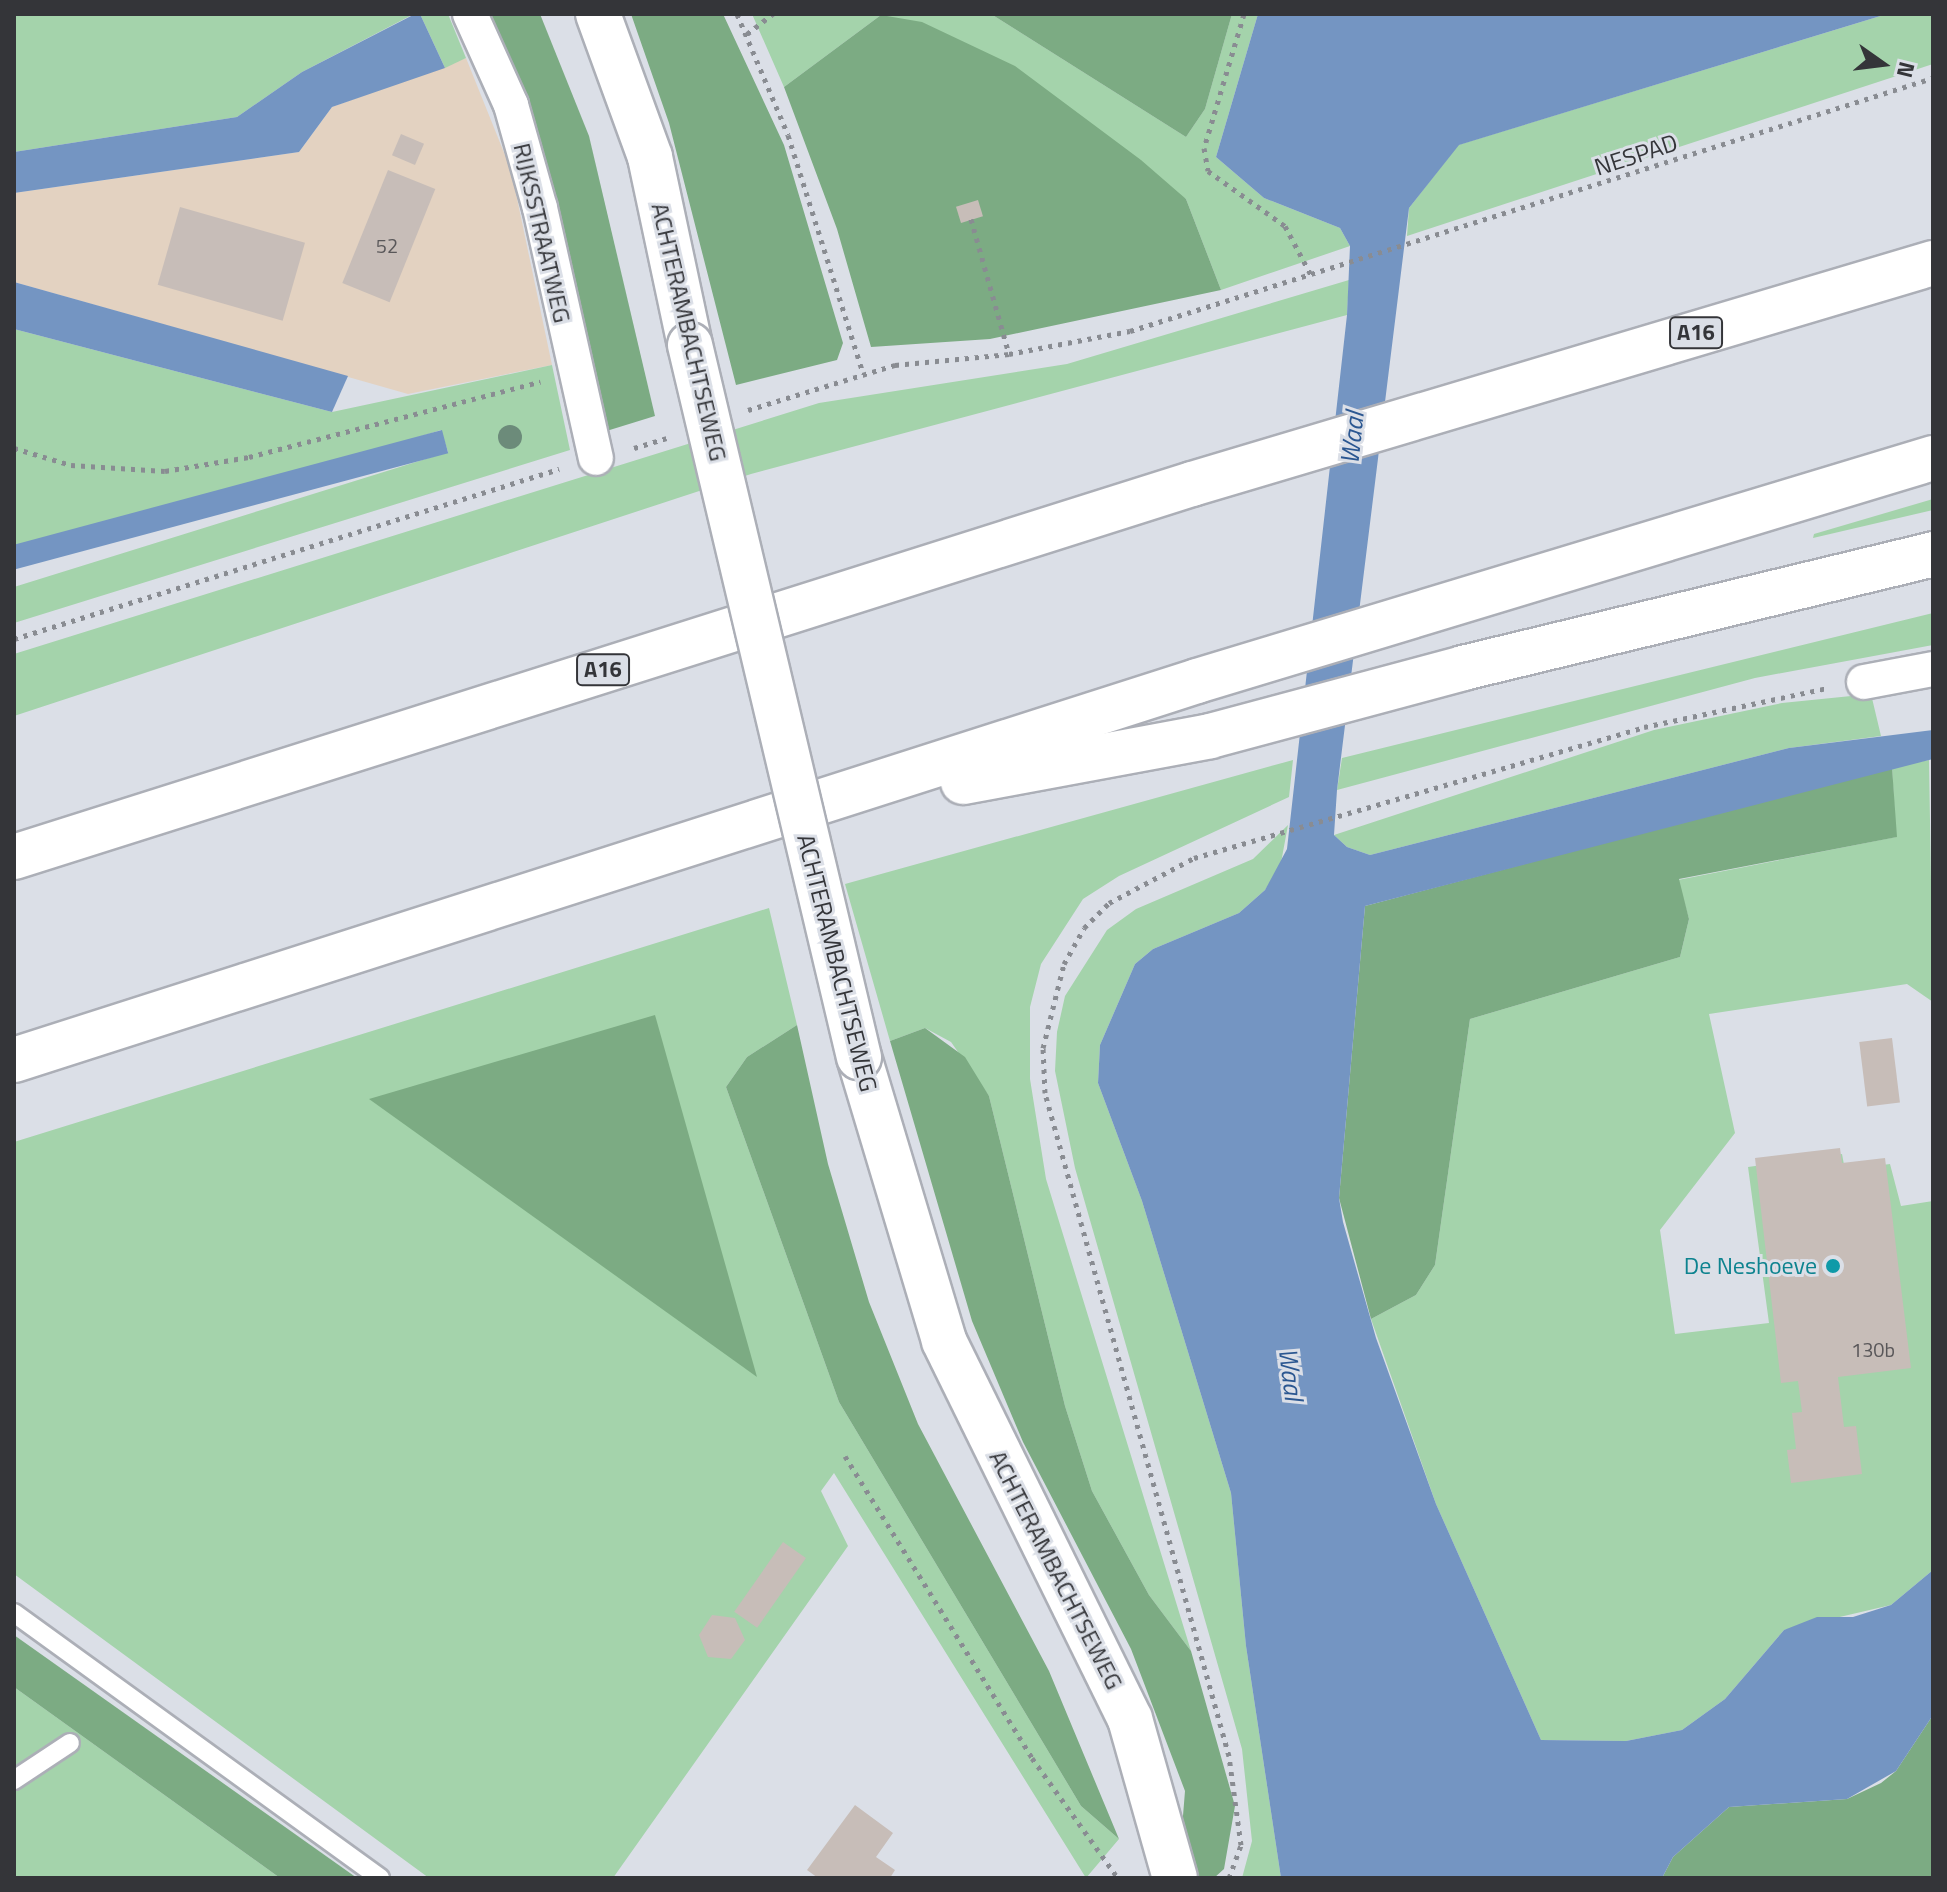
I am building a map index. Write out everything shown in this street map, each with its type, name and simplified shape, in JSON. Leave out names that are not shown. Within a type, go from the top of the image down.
[{"type":"main road","name":"ACHTERAMBACHTSEWEG","points":[[598,14],[650,157],[690,345],[859,1057],[944,1341],[1130,1719],[1175,1878]]},
{"type":"main road","name":"A16","points":[[14,857],[1192,484],[1933,263]]},
{"type":"main road","points":[[14,1060],[792,814],[1197,681],[1933,458]]},
{"type":"main road","points":[[792,814],[1210,736],[1463,668],[1933,554]]},
{"type":"street","name":"RIJKSSTRAATWEG","points":[[470,14],[511,105],[540,208],[574,373],[596,458]]},
{"type":"street","points":[[1864,682],[1933,669]]},
{"type":"lane","points":[[14,1613],[380,1878]]},
{"type":"lane","points":[[14,1780],[70,1743]]},
{"type":"path","points":[[737,14],[788,135],[863,373]]},
{"type":"path","points":[[747,34],[773,14]]},
{"type":"path","points":[[1244,14],[1204,148],[1208,171],[1285,226],[1311,275]]},
{"type":"path","name":"NESPAD","points":[[1350,264],[1933,78]]},
{"type":"path","points":[[971,219],[1009,354]]},
{"type":"path","points":[[14,448],[71,465],[165,471],[249,457],[574,373]]},
{"type":"path","points":[[1229,1878],[1241,1845],[1229,1756],[1045,1093],[1043,1048],[1064,964],[1084,928],[1109,903],[1194,858],[1644,727],[1864,682]]},
{"type":"path","points":[[845,1456],[1032,1758],[1118,1878]]},
{"type":"shaded area","points":[[466,58],[511,170],[552,365],[408,394],[14,282],[14,193],[299,152],[332,107]]},
{"type":"green space","points":[[14,14],[410,16],[302,72],[237,117],[14,152]]},
{"type":"green space","points":[[420,14],[448,14],[466,58],[445,68]]},
{"type":"green space","points":[[478,14],[540,14],[589,136],[655,416],[600,433]]},
{"type":"green space","points":[[631,14],[723,14],[784,145],[843,343],[837,360],[736,385],[669,123]]},
{"type":"green space","points":[[752,14],[991,14],[1186,137],[1205,109],[1232,14],[1258,14],[1216,157],[1264,198],[1340,228],[1350,246],[1221,290],[1186,199],[881,15],[784,87]]},
{"type":"green space","points":[[991,14],[1232,14],[1205,109],[1186,137]]},
{"type":"green space","points":[[1887,14],[1933,14],[1933,64],[1407,236],[1409,208],[1458,145]]},
{"type":"green space","points":[[881,15],[922,22],[1015,66],[1141,160],[1186,199],[1221,290],[990,339],[871,347],[837,229],[784,87]]},
{"type":"green space","points":[[1349,280],[1347,315],[751,474],[14,716],[14,654],[819,403],[1067,364]]},
{"type":"green space","points":[[14,329],[332,412],[552,365],[570,450],[14,623],[14,587],[448,452],[441,430],[14,563]]},
{"type":"green space","points":[[1933,499],[1933,510],[1813,538],[1814,534]]},
{"type":"green space","points":[[1933,613],[1933,645],[1755,678],[1337,790],[1342,758]]},
{"type":"green space","points":[[1871,694],[1881,736],[1789,748],[1370,855],[1347,847],[1334,835],[1654,730],[1782,703]]},
{"type":"green space","points":[[1293,760],[1289,797],[1119,876],[1083,899],[1041,964],[1030,1007],[1030,1079],[1046,1179],[1191,1651],[1149,1595],[1092,1491],[1065,1406],[989,1096],[951,1042],[925,1028],[890,1041],[845,884]]},
{"type":"green space","points":[[1929,760],[1933,1002],[1907,984],[1709,1014],[1735,1133],[1660,1230],[1675,1334],[1769,1323],[1748,1167],[1842,1154],[1845,1170],[1890,1164],[1901,1206],[1933,1201],[1933,1570],[1891,1605],[1784,1630],[1725,1699],[1682,1730],[1626,1741],[1541,1740],[1436,1504],[1371,1319],[1416,1295],[1435,1265],[1470,1019],[1680,957],[1689,919],[1678,880],[1896,837],[1892,767]]},
{"type":"green space","points":[[1892,767],[1897,837],[1679,879],[1689,919],[1680,957],[1470,1019],[1435,1265],[1416,1295],[1371,1319],[1339,1198],[1365,906]]},
{"type":"green space","points":[[1288,825],[1280,868],[1265,890],[1239,913],[1153,949],[1135,964],[1100,1045],[1098,1083],[1142,1201],[1231,1493],[1246,1646],[1281,1878],[1242,1878],[1252,1841],[1242,1749],[1075,1168],[1055,1071],[1057,1032],[1065,996],[1107,930],[1136,909],[1253,859]]},
{"type":"green space","points":[[769,908],[797,1025],[747,1057],[726,1087],[839,1402],[1081,1806],[1119,1839],[1086,1878],[834,1473],[821,1491],[848,1546],[613,1878],[429,1878],[14,1574],[14,1142]]},
{"type":"green space","points":[[655,1015],[757,1377],[369,1099]]},
{"type":"green space","points":[[797,1025],[828,1164],[869,1302],[918,1424],[1049,1671],[1119,1839],[1081,1806],[839,1402],[726,1087],[747,1057]]},
{"type":"green space","points":[[925,1028],[965,1057],[989,1096],[1065,1406],[1092,1491],[1149,1595],[1191,1651],[1235,1806],[1224,1869],[1214,1878],[1196,1878],[1182,1828],[1185,1791],[1131,1649],[1023,1442],[972,1321],[890,1041]]},
{"type":"green space","points":[[14,1635],[357,1878],[280,1878],[14,1687]]},
{"type":"green space","points":[[14,1687],[280,1878],[14,1878]]},
{"type":"green space","points":[[1933,1715],[1933,1878],[1662,1878],[1673,1857],[1729,1807],[1847,1799],[1881,1783],[1896,1771]]},
{"type":"water","points":[[420,14],[445,68],[332,107],[299,152],[14,193],[14,152],[237,117],[302,72]]},
{"type":"water","name":"Waal","points":[[1258,14],[1887,14],[1459,145],[1409,208],[1337,790],[1334,835],[1347,847],[1370,855],[1789,748],[1933,730],[1933,759],[1365,906],[1339,1198],[1343,1222],[1376,1338],[1436,1504],[1541,1740],[1626,1741],[1682,1730],[1725,1699],[1784,1630],[1817,1617],[1853,1617],[1891,1605],[1933,1570],[1933,1715],[1896,1771],[1847,1799],[1729,1807],[1673,1857],[1662,1878],[1281,1878],[1246,1646],[1231,1493],[1142,1201],[1098,1083],[1100,1045],[1135,964],[1153,949],[1239,913],[1265,890],[1287,849],[1347,315],[1350,246],[1340,228],[1264,198],[1216,157]]},
{"type":"water","points":[[14,282],[348,376],[332,412],[14,329]]},
{"type":"water","points":[[442,430],[448,453],[15,569],[14,545]]},
{"type":"building","points":[[401,134],[424,144],[415,165],[392,155]]},
{"type":"building","points":[[388,170],[435,189],[390,302],[342,283]]},
{"type":"building","points":[[978,200],[983,216],[961,223],[956,207]]},
{"type":"building","points":[[180,207],[305,243],[283,321],[158,285]]},
{"type":"building","points":[[1892,1038],[1900,1103],[1867,1107],[1859,1042]]},
{"type":"building","name":"De Neshoeve","points":[[1840,1148],[1842,1163],[1885,1158],[1911,1368],[1838,1377],[1844,1427],[1856,1426],[1862,1474],[1791,1483],[1787,1450],[1796,1449],[1792,1413],[1802,1412],[1798,1381],[1781,1383],[1755,1158]]},
{"type":"building","points":[[783,1542],[806,1558],[757,1628],[734,1612]]},
{"type":"building","points":[[712,1615],[735,1618],[745,1640],[731,1659],[708,1657],[699,1635]]},
{"type":"building","points":[[855,1805],[893,1833],[876,1857],[895,1870],[890,1878],[818,1878],[807,1870]]},
{"type":"place","name":"De Neshoeve","points":[[1833,1266]]}]
